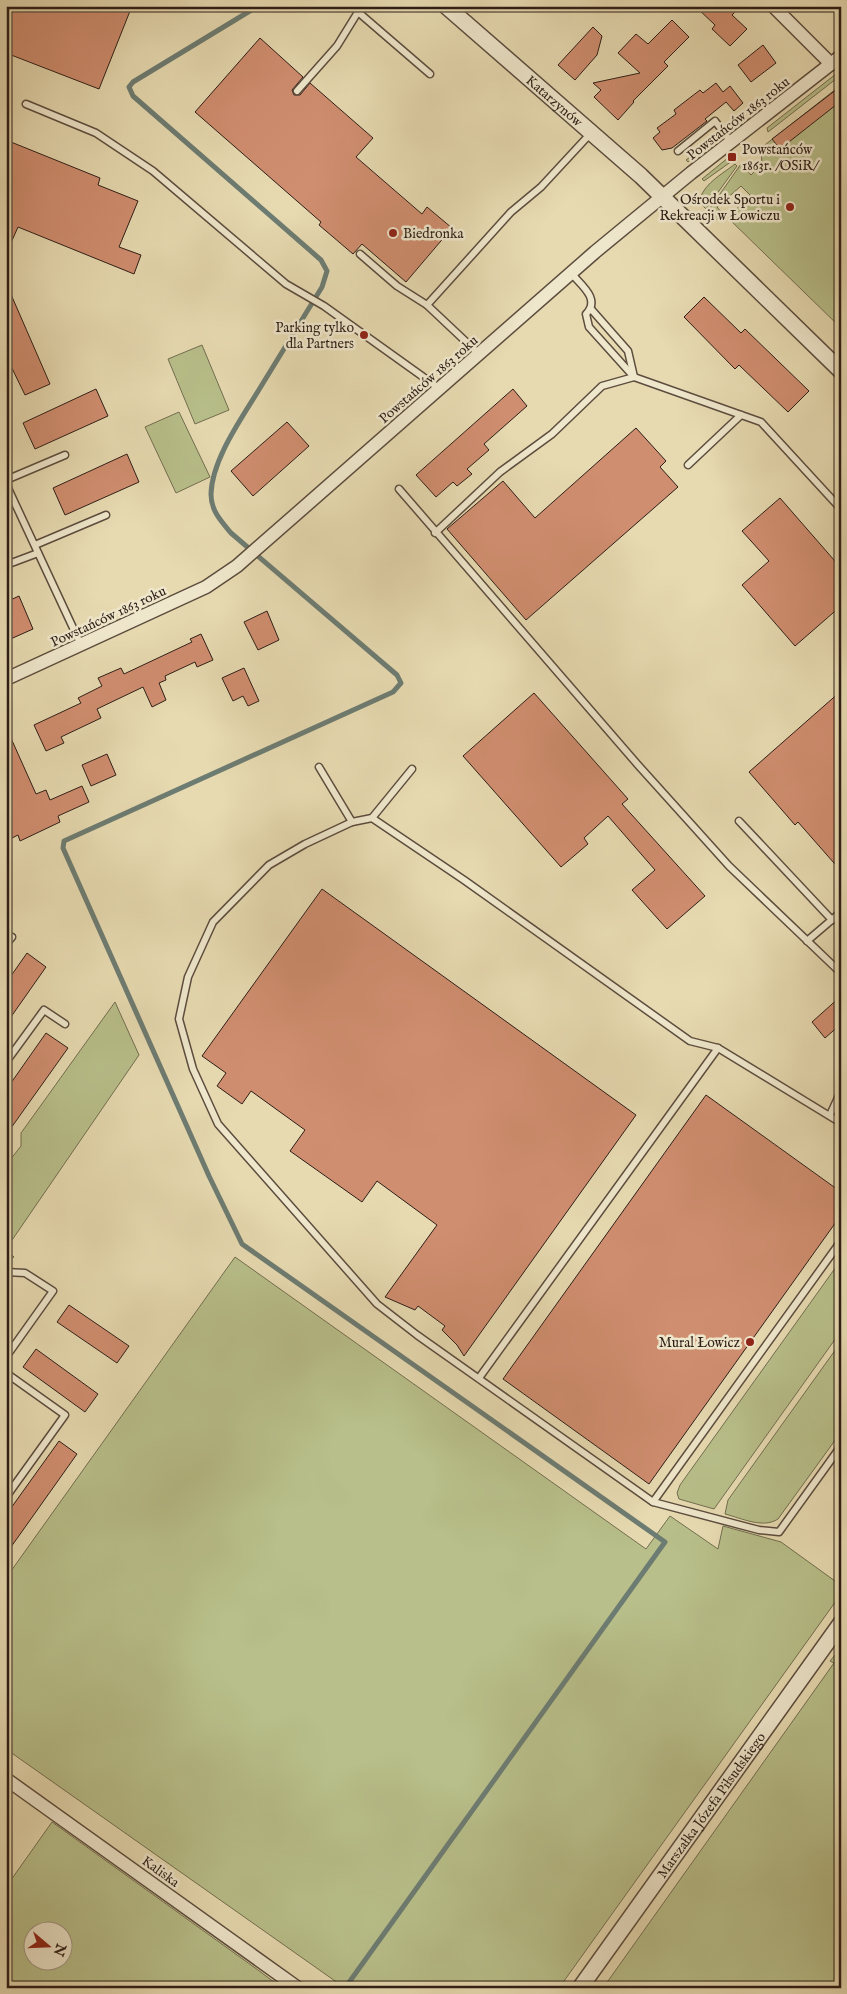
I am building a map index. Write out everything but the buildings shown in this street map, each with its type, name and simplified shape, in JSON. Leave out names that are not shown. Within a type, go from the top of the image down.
[{"type":"street","name":"Katarzynów","points":[[446,6],[662,196],[841,371]]},
{"type":"street","points":[[772,6],[836,60]]},
{"type":"street","name":"Powstańców 1863 roku","points":[[6,680],[206,587],[242,562],[571,273],[662,196],[836,60]]},
{"type":"street","name":"Marszałka Józefa Piłsudskiego","points":[[580,1988],[841,1623]]},
{"type":"street","name":"Kaliska","points":[[6,1779],[298,1988]]},
{"type":"lane","points":[[297,91],[337,46],[361,9],[430,74]]},
{"type":"lane","points":[[26,104],[96,132],[153,171],[286,284],[324,306],[440,389]]},
{"type":"lane","points":[[678,151],[715,122],[731,142]]},
{"type":"lane","points":[[428,305],[511,212],[546,182],[591,132]]},
{"type":"lane","points":[[360,254],[397,286],[428,305],[479,354]]},
{"type":"lane","points":[[571,273],[590,295],[592,302],[586,314],[589,326],[634,377],[761,422],[841,509]]},
{"type":"lane","points":[[590,309],[628,351],[634,377]]},
{"type":"lane","points":[[435,533],[500,472],[552,434],[602,386],[634,377]]},
{"type":"lane","points":[[688,465],[741,415]]},
{"type":"lane","points":[[6,480],[65,455]]},
{"type":"lane","points":[[6,484],[81,645]]},
{"type":"lane","points":[[399,490],[638,766],[729,866],[841,973]]},
{"type":"lane","points":[[35,545],[106,515]]},
{"type":"lane","points":[[6,565],[38,553]]},
{"type":"lane","points":[[319,767],[352,822]]},
{"type":"lane","points":[[412,769],[372,818],[352,822],[305,844],[269,865],[213,922],[188,977],[179,1020],[193,1069],[218,1124],[377,1304],[417,1335],[653,1502],[759,1530],[779,1532],[841,1446]]},
{"type":"lane","points":[[372,818],[690,1041],[718,1048],[841,1123]]},
{"type":"lane","points":[[739,821],[832,920]]},
{"type":"lane","points":[[807,941],[841,912]]},
{"type":"lane","points":[[6,944],[12,937]]},
{"type":"lane","points":[[6,1062],[44,1010],[65,1024]]},
{"type":"lane","points":[[479,1378],[718,1048]]},
{"type":"lane","points":[[830,1115],[841,1090]]},
{"type":"lane","points":[[653,1502],[841,1241]]},
{"type":"lane","points":[[6,1272],[25,1273],[53,1291],[6,1357]]},
{"type":"lane","points":[[6,1372],[66,1415],[6,1498]]},
{"type":"green space","points":[[841,70],[841,75],[768,132],[767,128]]},
{"type":"green space","points":[[787,81],[788,83],[758,107],[756,105]]},
{"type":"green space","name":"Ośrodek Sportu i Rekreacji w Łowiczu","points":[[841,85],[841,328],[728,218],[750,195],[741,186],[717,207],[723,214],[716,220],[708,211],[741,164],[751,175],[762,164],[761,148]]},
{"type":"green space","points":[[718,136],[719,138],[688,162],[686,160]]},
{"type":"green space","points":[[729,157],[732,161],[704,181],[702,179]]},
{"type":"green space","points":[[735,164],[737,166],[706,209],[699,202],[704,190],[713,180]]},
{"type":"green space","points":[[202,345],[229,410],[195,424],[168,359]]},
{"type":"green space","points":[[179,412],[210,477],[176,493],[145,427]]},
{"type":"green space","points":[[115,1002],[139,1055],[10,1243],[8,1251],[14,1257],[6,1263],[6,1165],[21,1146],[21,1133]]},
{"type":"green space","points":[[235,1257],[646,1549],[670,1516],[718,1549],[723,1526],[781,1542],[835,1581],[841,1575],[841,1594],[559,1988],[345,1988],[6,1749],[6,1578]]},
{"type":"green space","points":[[841,1260],[841,1331],[714,1509],[679,1499],[677,1493],[680,1485]]},
{"type":"green space","points":[[841,1342],[841,1432],[778,1519],[772,1522],[759,1523],[725,1514],[728,1500]]},
{"type":"green space","points":[[841,1648],[841,1988],[603,1988],[834,1663],[830,1661]]},
{"type":"green space","points":[[52,1822],[282,1988],[6,1988],[6,1887]]},
{"type":"waterway","points":[[258,6],[133,82],[129,87],[133,96],[321,260],[327,271],[322,287],[229,439],[217,467],[211,500],[217,515],[231,533],[397,675],[401,683],[393,692],[64,841],[63,848],[209,1176],[242,1244],[665,1542],[345,1988]]},
{"type":"place","name":"Powstańców 1863r. /OSiR/","points":[[732,157]]},
{"type":"place","name":"Ośrodek Sportu i Rekreacji w Łowiczu","points":[[790,207]]},
{"type":"place","name":"Biedronka","points":[[393,233]]},
{"type":"place","name":"Parking tylko dla Partners","points":[[364,335]]},
{"type":"place","name":"Mural Łowicz","points":[[750,1342]]}]
